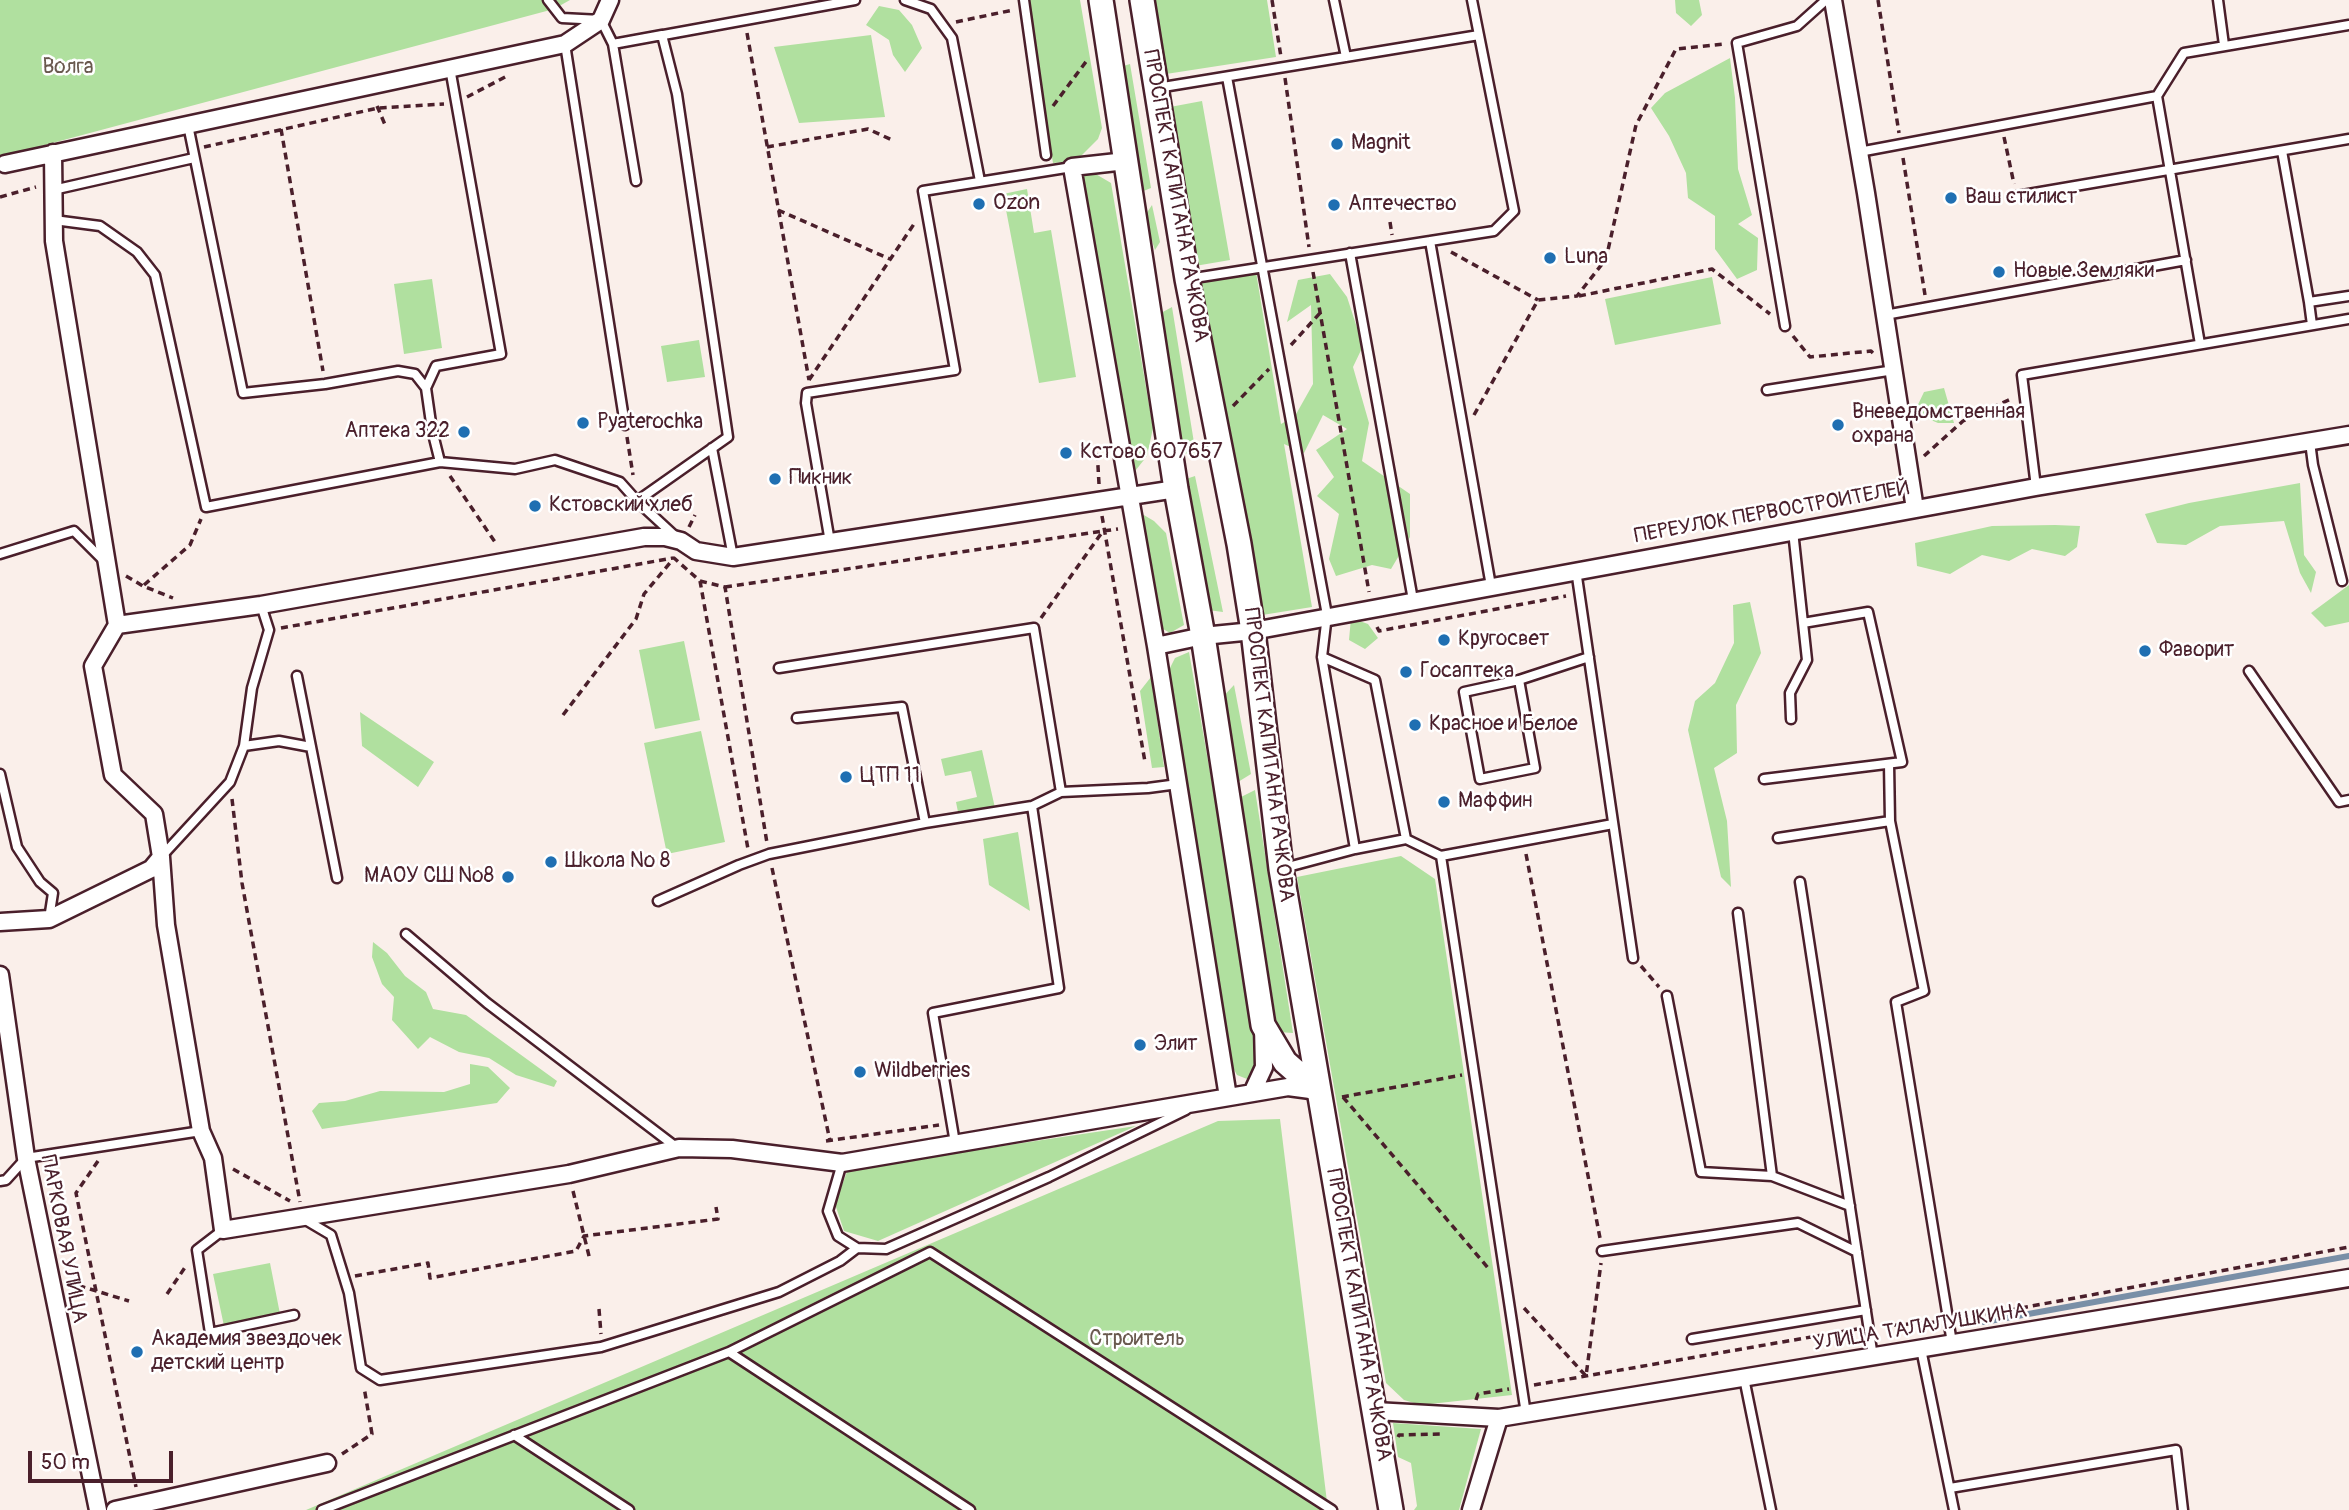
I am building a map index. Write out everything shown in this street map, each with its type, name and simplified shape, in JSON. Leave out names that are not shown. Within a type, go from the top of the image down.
[{"type":"street","points":[[2,166],[565,44],[601,20],[610,0]]},
{"type":"street","points":[[1101,0],[1176,489],[1203,636],[1263,1025],[1264,1067],[1252,1093]]},
{"type":"street","name":"ПРОСПЕКТ КАПИТАНА РАЧКОВА","points":[[1142,0],[1187,279],[1239,544],[1253,631],[1281,869],[1391,1510]]},
{"type":"street","points":[[1833,0],[1915,509]]},
{"type":"street","points":[[53,153],[54,241],[117,625],[93,666],[113,775],[154,814],[162,857],[166,925],[201,1131],[213,1158],[223,1230],[569,1174],[678,1148],[732,1149],[842,1163],[1288,1087],[1318,1091]]},
{"type":"street","points":[[1126,161],[1072,167],[1156,646],[1228,1097]]},
{"type":"street","name":"ПЕРЕУЛОК ПЕРВОСТРОИТЕЛЕЙ","points":[[1156,646],[1203,636],[1253,631],[1326,615],[2036,487],[2349,435]]},
{"type":"street","points":[[117,625],[261,605],[644,537],[666,537],[681,541],[696,551],[733,556],[1176,489]]},
{"type":"street","points":[[0,922],[49,919],[151,869],[162,857]]},
{"type":"street","name":"ПАРКОВАЯ УЛИЦА","points":[[0,975],[26,1158],[98,1510]]},
{"type":"street","points":[[1263,1025],[1285,1062],[1318,1091]]},
{"type":"street","name":"УЛИЦА ТАЛАЛУШКИНА","points":[[1376,1411],[1499,1418],[2349,1278]]},
{"type":"street","points":[[1471,1510],[1499,1418]]},
{"type":"street","points":[[115,1510],[327,1463]]},
{"type":"lane","points":[[548,0],[562,18],[601,20],[613,44],[635,181]]},
{"type":"lane","points":[[613,44],[855,0]]},
{"type":"lane","points":[[1334,0],[1346,57]]},
{"type":"lane","points":[[1187,279],[1494,231],[1514,211],[1472,0]]},
{"type":"lane","points":[[1785,326],[1737,43],[1797,26],[1826,0]]},
{"type":"lane","points":[[2218,0],[2224,45]]},
{"type":"lane","points":[[908,1],[931,9],[952,38],[980,181]]},
{"type":"lane","points":[[1025,4],[1046,155]]},
{"type":"lane","points":[[2200,344],[2157,96],[2184,53],[2349,25]]},
{"type":"lane","points":[[637,501],[728,437],[677,94],[662,35]]},
{"type":"lane","points":[[1156,88],[1479,35]]},
{"type":"lane","points":[[565,44],[625,425]]},
{"type":"lane","points":[[426,388],[436,366],[501,355],[450,68]]},
{"type":"lane","points":[[1227,77],[1326,615],[1322,657],[1355,849]]},
{"type":"lane","points":[[1859,152],[2157,96]]},
{"type":"lane","points":[[187,125],[243,393],[326,384],[398,370],[415,374],[426,388],[440,462]]},
{"type":"lane","points":[[2017,196],[2349,139]]},
{"type":"lane","points":[[2283,151],[2312,325]]},
{"type":"lane","points":[[53,186],[193,154]]},
{"type":"lane","points":[[830,541],[806,403],[807,393],[955,370],[923,191],[1072,167]]},
{"type":"lane","points":[[54,220],[100,226],[137,252],[155,275],[206,507],[440,462],[515,469],[555,460],[620,482],[681,541]]},
{"type":"lane","points":[[1430,241],[1492,586]]},
{"type":"lane","points":[[1350,253],[1413,600]]},
{"type":"lane","points":[[1885,315],[2186,260]]},
{"type":"lane","points":[[2309,302],[2349,296]]},
{"type":"lane","points":[[2036,487],[2022,375],[2349,319]]},
{"type":"lane","points":[[1767,390],[1894,370]]},
{"type":"lane","points":[[2310,442],[2313,465],[2342,581]]},
{"type":"lane","points":[[712,448],[733,556]]},
{"type":"lane","points":[[0,554],[74,531],[107,564]]},
{"type":"lane","points":[[1791,719],[1790,693],[1807,660],[1793,531]]},
{"type":"lane","points":[[1576,570],[1633,958]]},
{"type":"lane","points":[[162,857],[230,782],[244,746],[252,688],[269,630],[261,605]]},
{"type":"lane","points":[[1764,779],[1902,762],[1868,612],[1803,624]]},
{"type":"lane","points":[[779,668],[1034,628],[1061,792]]},
{"type":"lane","points":[[1322,657],[1375,680],[1406,839]]},
{"type":"lane","points":[[1519,680],[1535,768],[1480,779],[1464,692],[1519,680],[1588,657]]},
{"type":"lane","points":[[2249,671],[2339,802],[2349,800]]},
{"type":"lane","points":[[297,676],[337,878]]},
{"type":"lane","points":[[797,718],[902,707],[925,823]]},
{"type":"lane","points":[[244,746],[279,741],[311,747]]},
{"type":"lane","points":[[1889,764],[1890,821],[1924,990],[1896,1002],[1952,1343]]},
{"type":"lane","points":[[0,774],[17,847],[40,883],[53,893],[49,919]]},
{"type":"lane","points":[[658,901],[769,855],[925,823],[1032,807],[1061,792],[1178,784]]},
{"type":"lane","points":[[955,1143],[933,1013],[1059,988],[1032,807]]},
{"type":"lane","points":[[1778,838],[1890,821]]},
{"type":"lane","points":[[1281,869],[1355,849],[1406,839],[1441,856],[1613,824]]},
{"type":"lane","points":[[1441,856],[1526,1414]]},
{"type":"lane","points":[[1800,882],[1873,1357]]},
{"type":"lane","points":[[1738,913],[1772,1176]]},
{"type":"lane","points":[[406,934],[487,1003],[678,1148]]},
{"type":"lane","points":[[1667,996],[1701,1172],[1772,1176],[1850,1206]]},
{"type":"lane","points":[[842,1163],[828,1211],[838,1236],[857,1248],[886,1249],[1049,1177],[1201,1102]]},
{"type":"lane","points":[[0,1181],[6,1181],[26,1158],[201,1131]]},
{"type":"lane","points":[[303,1217],[331,1235],[349,1293],[361,1368],[380,1380],[601,1347],[779,1292],[841,1261],[857,1248]]},
{"type":"lane","points":[[1602,1251],[1798,1223],[1857,1252]]},
{"type":"lane","points":[[223,1230],[197,1250],[210,1333],[294,1315]]},
{"type":"lane","points":[[322,1510],[729,1352],[930,1252],[1332,1510]]},
{"type":"lane","points":[[1692,1339],[1866,1310]]},
{"type":"lane","points":[[1921,1349],[1954,1510]]},
{"type":"lane","points":[[729,1352],[970,1510]]},
{"type":"lane","points":[[1744,1378],[1771,1510]]},
{"type":"lane","points":[[514,1435],[629,1510]]},
{"type":"lane","points":[[1950,1488],[2176,1450],[2183,1510]]},
{"type":"path","points":[[1272,0],[1311,260],[1372,607],[1379,631],[1579,594]]},
{"type":"path","points":[[943,24],[1025,4]]},
{"type":"path","points":[[744,19],[809,380],[926,207]]},
{"type":"path","points":[[1577,296],[1606,259],[1636,125],[1676,49],[1737,43]]},
{"type":"path","points":[[193,154],[281,129],[378,108],[456,103],[517,70]]},
{"type":"path","points":[[371,85],[386,127]]},
{"type":"path","points":[[281,129],[326,384]]},
{"type":"path","points":[[767,147],[868,129],[892,140]]},
{"type":"path","points":[[2007,148],[2011,172]]},
{"type":"path","points":[[0,197],[53,186]]},
{"type":"path","points":[[778,210],[890,259]]},
{"type":"path","points":[[1390,222],[1392,237]]},
{"type":"path","points":[[1430,241],[1538,300],[1577,296],[1712,269],[1785,326],[1810,357],[1871,351],[1894,370]]},
{"type":"path","points":[[1464,433],[1538,300]]},
{"type":"path","points":[[1909,470],[1963,421],[2025,392]]},
{"type":"path","points":[[625,425],[637,501]]},
{"type":"path","points":[[440,462],[502,552]]},
{"type":"path","points":[[143,586],[190,545],[206,507]]},
{"type":"path","points":[[724,587],[1124,529]]},
{"type":"path","points":[[1034,628],[1103,531]]},
{"type":"path","points":[[1103,531],[1145,762]]},
{"type":"path","points":[[269,630],[674,558]]},
{"type":"path","points":[[563,715],[636,619],[644,594],[674,558]]},
{"type":"path","points":[[674,558],[699,581],[751,861]]},
{"type":"path","points":[[107,564],[143,586],[203,613]]},
{"type":"path","points":[[230,782],[242,883],[303,1217]]},
{"type":"path","points":[[1523,841],[1602,1251]]},
{"type":"path","points":[[1633,958],[1667,996]]},
{"type":"path","points":[[569,1174],[590,1260]]},
{"type":"path","points":[[584,1236],[718,1219],[716,1207]]},
{"type":"path","points":[[344,1278],[428,1263],[430,1278],[576,1251],[584,1236]]},
{"type":"path","points":[[1383,1460],[1399,1435],[1467,1434],[1478,1394],[1869,1327],[1950,1322],[2349,1247]]},
{"type":"path","points":[[167,1294],[197,1250]]},
{"type":"path","points":[[49,1277],[129,1301]]},
{"type":"path","points":[[599,1309],[601,1347]]},
{"type":"path","points":[[327,1463],[372,1434],[361,1368]]},
{"type":"green space","name":"Волга","points":[[0,0],[570,0],[554,9],[0,157]]},
{"type":"green space","points":[[1026,0],[1080,0],[1102,128],[1098,139],[1076,161],[1053,163]]},
{"type":"green space","points":[[1154,0],[1267,0],[1276,57],[1166,74]]},
{"type":"green space","points":[[1675,0],[1699,0],[1702,15],[1691,26],[1676,13]]},
{"type":"green space","points":[[879,6],[899,10],[912,25],[922,48],[905,72],[893,55],[889,40],[866,25]]},
{"type":"green space","points":[[871,35],[885,117],[799,123],[774,47]]},
{"type":"green space","points":[[1730,58],[1735,98],[1738,169],[1752,215],[1738,224],[1758,238],[1757,270],[1737,279],[1715,249],[1715,216],[1688,198],[1686,173],[1669,136],[1651,108],[1665,93]]},
{"type":"green space","points":[[1130,64],[1151,188],[1141,192],[1120,67]]},
{"type":"green space","points":[[1202,101],[1230,260],[1195,266],[1170,107]]},
{"type":"green space","points":[[1094,173],[1111,183],[1153,428],[1147,456],[1132,475],[1080,176]]},
{"type":"green space","points":[[1027,189],[1034,233],[1051,230],[1076,377],[1039,383],[1003,194]]},
{"type":"green space","points":[[1152,205],[1160,242],[1155,250],[1144,217]]},
{"type":"green space","points":[[1256,272],[1281,424],[1295,416],[1313,384],[1311,305],[1287,322],[1298,280],[1330,274],[1347,297],[1363,346],[1353,367],[1369,423],[1362,461],[1410,494],[1410,537],[1391,569],[1372,565],[1336,576],[1329,559],[1339,514],[1317,496],[1334,477],[1316,450],[1347,429],[1323,415],[1304,453],[1284,444],[1312,607],[1256,616],[1199,282]]},
{"type":"green space","points":[[1712,277],[1721,324],[1615,345],[1605,299]]},
{"type":"green space","points":[[432,279],[442,348],[404,354],[394,284]]},
{"type":"green space","points":[[1172,307],[1196,455],[1182,453],[1161,313]]},
{"type":"green space","points":[[699,340],[705,377],[667,382],[661,346]]},
{"type":"green space","points":[[1944,388],[1954,423],[1938,423],[1914,413],[1924,392]]},
{"type":"green space","points":[[1195,476],[1223,612],[1208,610],[1186,479]]},
{"type":"green space","points":[[2300,483],[2304,555],[2316,572],[2311,593],[2300,573],[2284,521],[2220,526],[2186,545],[2157,543],[2145,514],[2189,503]]},
{"type":"green space","points":[[1137,511],[1154,521],[1166,533],[1184,625],[1170,633],[1158,626]]},
{"type":"green space","points":[[1992,526],[2080,526],[2077,547],[2065,556],[2032,549],[2009,561],[1982,555],[1950,574],[1917,566],[1915,543]]},
{"type":"green space","points":[[2349,585],[2349,622],[2325,627],[2311,613]]},
{"type":"green space","points":[[1750,602],[1761,653],[1736,705],[1737,753],[1714,768],[1727,821],[1731,887],[1721,877],[1688,730],[1695,701],[1715,683],[1734,643],[1733,605]]},
{"type":"green space","points":[[1351,618],[1368,624],[1378,638],[1365,649],[1349,640]]},
{"type":"green space","points":[[684,641],[700,720],[655,729],[639,650]]},
{"type":"green space","points":[[1189,652],[1259,1053],[1259,1069],[1247,1079],[1237,1075],[1230,1062],[1166,676],[1175,658]]},
{"type":"green space","points":[[1151,677],[1164,767],[1152,768],[1140,691]]},
{"type":"green space","points":[[1234,685],[1251,774],[1238,782],[1219,701]]},
{"type":"green space","points":[[360,712],[434,762],[418,787],[362,746]]},
{"type":"green space","points":[[701,731],[725,842],[667,854],[644,743]]},
{"type":"green space","points":[[982,750],[995,808],[959,817],[956,802],[977,797],[971,771],[945,776],[941,759]]},
{"type":"green space","points":[[1255,790],[1293,1033],[1278,1032],[1241,797]]},
{"type":"green space","points":[[1018,832],[1030,911],[989,885],[983,839]]},
{"type":"green space","points":[[1401,856],[1435,879],[1512,1395],[1421,1405],[1404,1400],[1386,1383],[1297,877]]},
{"type":"green space","points":[[373,942],[387,953],[405,976],[426,992],[433,1009],[466,1015],[557,1081],[554,1087],[516,1075],[489,1058],[459,1052],[430,1037],[418,1049],[392,1020],[394,997],[382,984],[372,957]]},
{"type":"green space","points":[[470,1064],[488,1067],[510,1088],[497,1103],[322,1129],[312,1111],[319,1103],[345,1101],[380,1091],[444,1092],[470,1084]]},
{"type":"green space","name":"Строитель","points":[[1280,1119],[1328,1510],[306,1510],[1218,1121]]},
{"type":"green space","points":[[1136,1126],[878,1241],[844,1231],[835,1204],[848,1169]]},
{"type":"green space","points":[[270,1263],[280,1314],[224,1326],[213,1274]]},
{"type":"green space","points":[[1393,1423],[1481,1429],[1459,1510],[1414,1510],[1417,1506],[1411,1463],[1398,1457]]},
{"type":"waterway","points":[[1984,1322],[2349,1256]]},
{"type":"place","name":"Magnit","points":[[1337,144]]},
{"type":"place","name":"Ваш стилист","points":[[1951,198]]},
{"type":"place","name":"Ozon","points":[[979,204]]},
{"type":"place","name":"Аптечество","points":[[1334,205]]},
{"type":"place","name":"Luna","points":[[1550,258]]},
{"type":"place","name":"Новые Земляки","points":[[1999,272]]},
{"type":"place","name":"Pyaterochka","points":[[583,423]]},
{"type":"place","name":"Вневедомственная охрана","points":[[1838,425]]},
{"type":"place","name":"Аптека 322","points":[[464,432]]},
{"type":"place","name":"Кстово 607657","points":[[1066,453]]},
{"type":"place","name":"Пикник","points":[[775,479]]},
{"type":"place","name":"Кстовский хлеб","points":[[535,506]]},
{"type":"place","name":"Кругосвет","points":[[1444,640]]},
{"type":"place","name":"Фаворит","points":[[2145,651]]},
{"type":"place","name":"Госаптека","points":[[1406,672]]},
{"type":"place","name":"Красное и Белое","points":[[1415,725]]},
{"type":"place","name":"ЦТП 11","points":[[846,777]]},
{"type":"place","name":"Маффин","points":[[1444,802]]},
{"type":"place","name":"Школа № 8","points":[[551,862]]},
{"type":"place","name":"МАОУ СШ №8","points":[[508,877]]},
{"type":"place","name":"Элит","points":[[1140,1045]]},
{"type":"place","name":"Wildberries","points":[[860,1072]]},
{"type":"place","name":"Академия звездочек детский центр","points":[[137,1352]]}]
